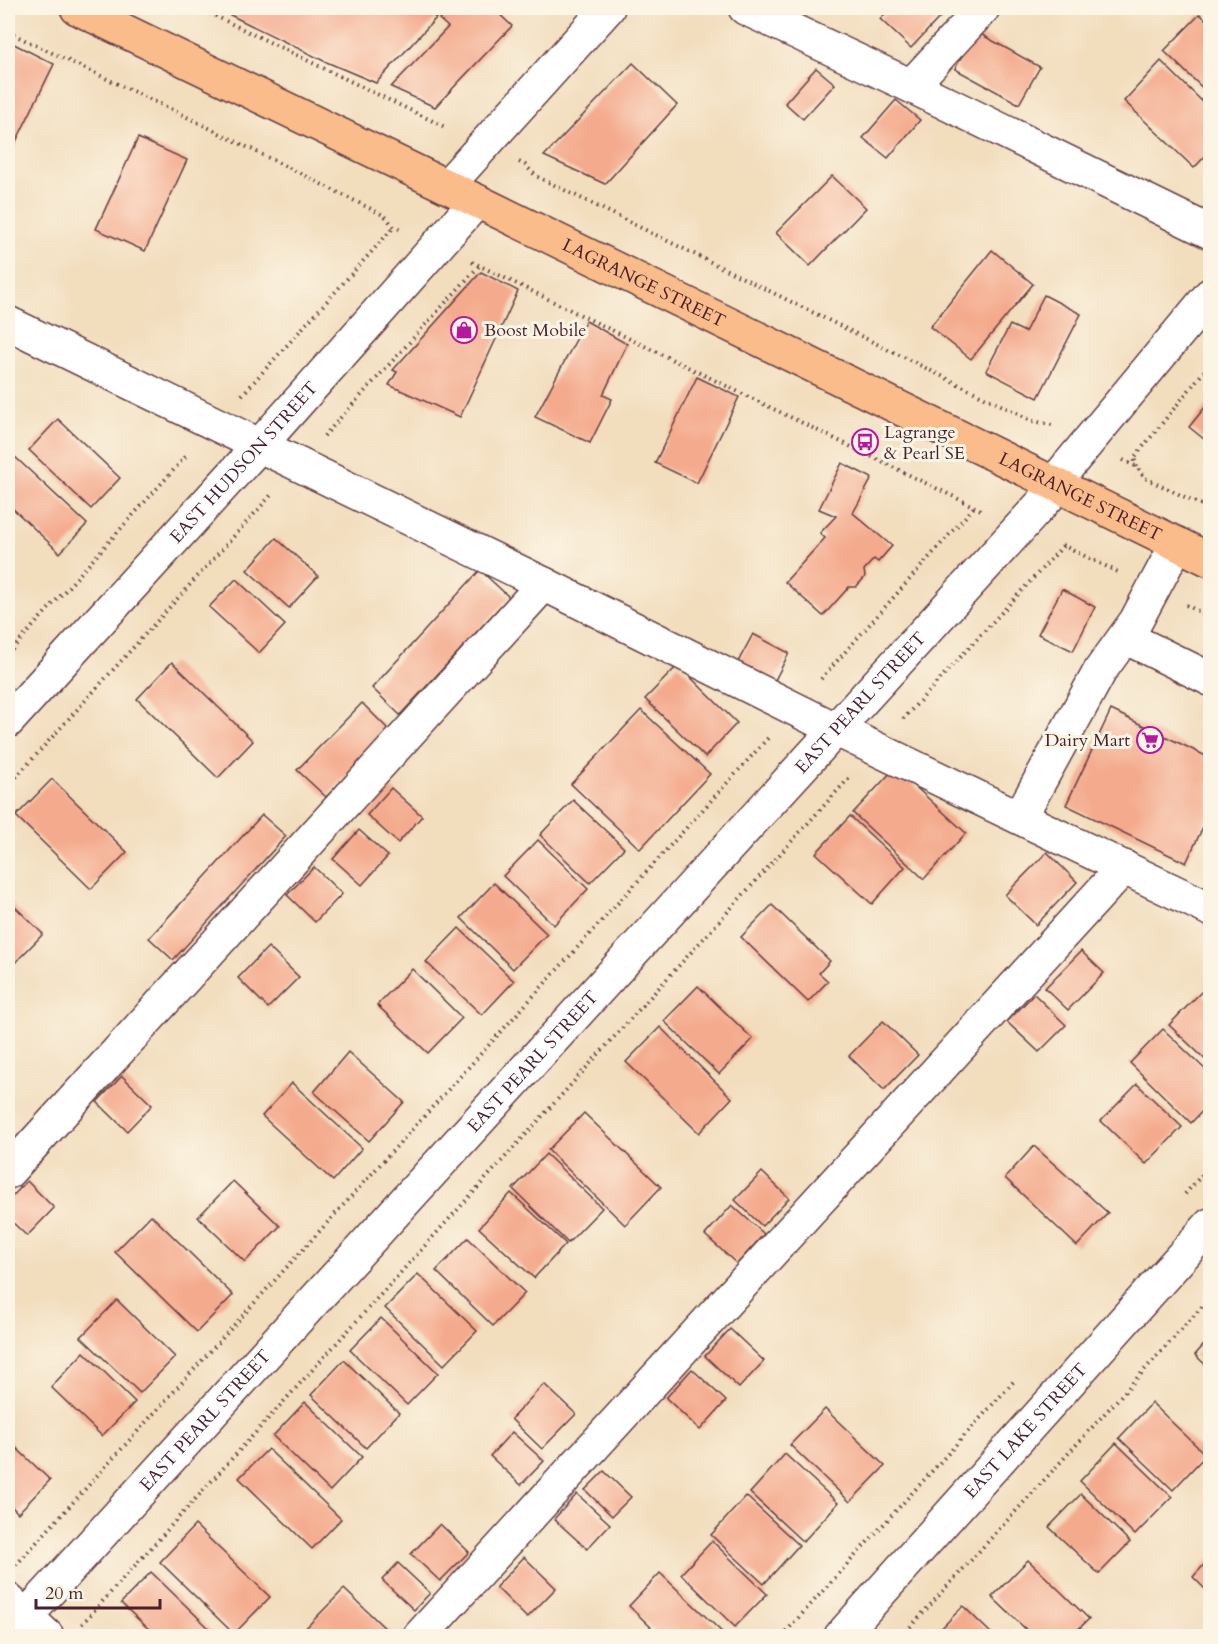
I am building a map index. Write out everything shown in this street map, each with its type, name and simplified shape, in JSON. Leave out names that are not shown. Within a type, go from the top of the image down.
[{"type":"main road","name":"LAGRANGE STREET","points":[[76,8],[447,186],[1210,560]]},
{"type":"street","points":[[447,186],[608,8]]},
{"type":"street","points":[[745,8],[1210,232]]},
{"type":"street","points":[[911,86],[983,8]]},
{"type":"street","name":"EAST HUDSON STREET","points":[[8,721],[259,446],[477,201]]},
{"type":"street","name":"EAST PEARL STREET","points":[[22,1623],[1018,528],[1210,295]]},
{"type":"street","points":[[8,323],[544,584],[835,729],[1210,909]]},
{"type":"street","points":[[1020,817],[1100,671],[1136,621],[1177,544]]},
{"type":"street","points":[[8,1172],[544,584]]},
{"type":"street","points":[[1125,637],[1210,679]]},
{"type":"street","points":[[420,1636],[1124,867]]},
{"type":"street","name":"EAST LAKE STREET","points":[[841,1636],[1210,1225]]},
{"type":"path","points":[[199,8],[525,165],[536,176],[1033,421],[1051,425],[1137,468]]},
{"type":"path","points":[[8,32],[179,113],[385,216],[394,227],[438,246],[1018,528],[1063,546],[876,748],[79,1628]]},
{"type":"path","points":[[8,786],[479,266]]},
{"type":"path","points":[[1210,364],[1134,458],[1137,468],[1145,478],[1210,509]]},
{"type":"path","points":[[16,1565],[794,709],[974,507]]},
{"type":"path","points":[[1179,1200],[1210,1166]]},
{"type":"path","points":[[902,1636],[1210,1298]]},
{"type":"path","points":[[782,1636],[1020,1375]]},
{"type":"building","points":[[216,8],[424,8],[436,18],[376,83],[324,61]]},
{"type":"building","points":[[450,8],[493,8],[512,26],[435,107],[391,87],[448,27],[439,19]]},
{"type":"building","points":[[798,8],[814,8],[806,15]]},
{"type":"building","points":[[891,8],[932,8],[941,16],[911,48],[880,19]]},
{"type":"building","points":[[1200,14],[1210,24],[1210,95],[1164,51]]},
{"type":"building","points":[[975,31],[1040,67],[1019,104],[955,69]]},
{"type":"building","points":[[8,41],[54,64],[8,158]]},
{"type":"building","points":[[1161,61],[1210,109],[1210,151],[1194,168],[1124,101]]},
{"type":"building","points":[[633,63],[677,105],[605,184],[544,156]]},
{"type":"building","points":[[816,68],[835,84],[803,119],[785,103]]},
{"type":"building","points":[[896,100],[920,120],[888,158],[863,138]]},
{"type":"building","points":[[138,138],[187,160],[145,251],[96,229]]},
{"type":"building","points":[[832,176],[866,208],[810,266],[776,233]]},
{"type":"building","points":[[992,250],[1033,284],[971,359],[930,327]]},
{"type":"building","name":"Boost Mobile","points":[[481,272],[518,291],[460,417],[389,385],[397,372],[393,370]]},
{"type":"building","points":[[1044,295],[1081,314],[1038,398],[986,371],[1010,325],[1025,332]]},
{"type":"building","points":[[586,321],[627,344],[603,395],[612,399],[590,443],[535,417]]},
{"type":"building","points":[[697,377],[739,397],[697,483],[655,463]]},
{"type":"building","points":[[1210,401],[1210,444],[1189,427]]},
{"type":"building","points":[[58,419],[120,478],[91,509],[29,450]]},
{"type":"building","points":[[14,456],[87,524],[60,553],[8,504],[8,463]]},
{"type":"building","points":[[842,463],[872,478],[853,513],[892,546],[878,562],[874,559],[864,570],[865,577],[856,587],[849,587],[823,616],[785,582],[825,538],[820,533],[836,516],[819,509]]},
{"type":"building","points":[[276,538],[318,576],[289,608],[247,570]]},
{"type":"building","points":[[480,570],[509,597],[400,715],[372,688]]},
{"type":"building","points":[[236,579],[285,625],[259,653],[209,607]]},
{"type":"building","points":[[1062,589],[1095,607],[1073,651],[1038,634]]},
{"type":"building","points":[[753,634],[789,653],[774,682],[738,662]]},
{"type":"building","points":[[172,662],[253,741],[218,778],[137,699]]},
{"type":"building","points":[[678,665],[737,723],[705,757],[645,699]]},
{"type":"building","points":[[362,703],[390,731],[326,797],[297,770]]},
{"type":"building","points":[[641,710],[710,774],[640,849],[571,784]]},
{"type":"building","points":[[1111,710],[1210,758],[1210,812],[1186,863],[1066,805]]},
{"type":"building","points":[[895,768],[966,833],[924,879],[853,813]]},
{"type":"building","points":[[52,779],[127,852],[91,889],[16,816]]},
{"type":"building","points":[[391,788],[422,816],[398,843],[367,815]]},
{"type":"building","points":[[573,800],[624,848],[590,883],[540,835]]},
{"type":"building","points":[[262,815],[286,836],[173,960],[149,938]]},
{"type":"building","points":[[850,816],[905,867],[872,904],[816,853]]},
{"type":"building","points":[[359,830],[388,856],[362,885],[333,859]]},
{"type":"building","points":[[538,840],[588,889],[554,925],[503,876]]},
{"type":"building","points":[[1047,852],[1077,882],[1036,925],[1005,895]]},
{"type":"building","points":[[314,867],[342,894],[315,922],[287,895]]},
{"type":"building","points":[[494,883],[547,934],[513,969],[461,918]]},
{"type":"building","points":[[8,900],[43,934],[11,967],[8,964]]},
{"type":"building","points":[[772,905],[830,961],[819,973],[828,981],[808,1002],[741,937]]},
{"type":"building","points":[[459,928],[514,981],[482,1015],[426,962]]},
{"type":"building","points":[[268,947],[299,977],[268,1008],[238,978]]},
{"type":"building","points":[[1081,951],[1104,973],[1068,1010],[1045,988]]},
{"type":"building","points":[[412,969],[462,1018],[428,1053],[377,1005]]},
{"type":"building","points":[[698,986],[753,1039],[719,1074],[664,1021]]},
{"type":"building","points":[[1201,992],[1210,1002],[1210,1064],[1169,1025]]},
{"type":"building","points":[[1034,994],[1066,1025],[1039,1052],[1007,1022]]},
{"type":"building","points":[[883,1021],[918,1055],[884,1090],[849,1056]]},
{"type":"building","points":[[660,1027],[732,1098],[699,1133],[626,1062]]},
{"type":"building","points":[[1163,1029],[1210,1074],[1210,1103],[1191,1123],[1130,1063]]},
{"type":"building","points":[[348,1052],[404,1102],[369,1141],[314,1092]]},
{"type":"building","points":[[122,1076],[152,1105],[127,1131],[97,1102]]},
{"type":"building","points":[[292,1083],[362,1148],[333,1181],[262,1116]]},
{"type":"building","points":[[1137,1084],[1182,1127],[1146,1164],[1101,1121]]},
{"type":"building","points":[[584,1113],[661,1187],[625,1225],[548,1150]]},
{"type":"building","points":[[1034,1146],[1108,1213],[1077,1246],[1005,1178]]},
{"type":"building","points":[[546,1154],[602,1208],[568,1243],[513,1189]]},
{"type":"building","points":[[762,1172],[789,1198],[762,1226],[735,1200]]},
{"type":"building","points":[[27,1181],[54,1208],[27,1236],[8,1218],[8,1201]]},
{"type":"building","points":[[233,1181],[280,1226],[245,1262],[198,1217]]},
{"type":"building","points":[[511,1193],[566,1244],[534,1278],[479,1228]]},
{"type":"building","points":[[732,1205],[764,1234],[737,1264],[705,1235]]},
{"type":"building","points":[[151,1215],[233,1295],[197,1332],[115,1252]]},
{"type":"building","points":[[468,1238],[525,1293],[493,1326],[436,1271]]},
{"type":"building","points":[[418,1274],[477,1331],[444,1365],[385,1308]]},
{"type":"building","points":[[117,1300],[175,1357],[140,1393],[81,1337]]},
{"type":"building","points":[[381,1318],[438,1373],[407,1405],[350,1350]]},
{"type":"building","points":[[730,1329],[764,1361],[739,1388],[705,1356]]},
{"type":"building","points":[[1210,1338],[1210,1369],[1195,1355]]},
{"type":"building","points":[[84,1352],[135,1402],[102,1436],[51,1387]]},
{"type":"building","points":[[344,1360],[399,1413],[366,1448],[311,1395]]},
{"type":"building","points":[[692,1369],[726,1401],[700,1430],[666,1398]]},
{"type":"building","points":[[544,1384],[576,1414],[542,1449],[511,1419]]},
{"type":"building","points":[[305,1402],[362,1457],[330,1491],[273,1436]]},
{"type":"building","points":[[1152,1403],[1206,1455],[1173,1490],[1119,1438]]},
{"type":"building","points":[[825,1409],[885,1466],[850,1502],[790,1445]]},
{"type":"building","points":[[512,1432],[544,1461],[521,1485],[490,1456]]},
{"type":"building","points":[[8,1440],[50,1480],[18,1513],[8,1503]]},
{"type":"building","points":[[1116,1443],[1172,1497],[1135,1535],[1080,1481]]},
{"type":"building","points":[[268,1449],[341,1519],[312,1549],[239,1478]]},
{"type":"building","points":[[785,1454],[838,1503],[803,1542],[750,1493]]},
{"type":"building","points":[[604,1471],[631,1497],[612,1516],[585,1490]]},
{"type":"building","points":[[577,1494],[610,1524],[587,1549],[554,1519]]},
{"type":"building","points":[[1081,1494],[1130,1542],[1099,1574],[1049,1527]]},
{"type":"building","points":[[746,1496],[799,1545],[764,1584],[711,1535]]},
{"type":"building","points":[[440,1524],[469,1552],[440,1581],[411,1554]]},
{"type":"building","points":[[195,1525],[270,1597],[234,1634],[160,1562]]},
{"type":"building","points":[[712,1541],[767,1594],[735,1627],[681,1574]]},
{"type":"building","points":[[524,1557],[556,1588],[527,1618],[496,1587]]},
{"type":"building","points":[[1210,1558],[1210,1594],[1193,1577]]},
{"type":"building","points":[[1028,1560],[1089,1619],[1071,1636],[1033,1636],[992,1597]]},
{"type":"building","points":[[398,1563],[430,1593],[414,1610],[382,1580]]},
{"type":"building","points":[[151,1572],[212,1631],[207,1636],[156,1636],[121,1603]]},
{"type":"building","points":[[660,1573],[726,1636],[660,1636],[629,1606]]},
{"type":"building","points":[[344,1589],[391,1634],[389,1636],[298,1636]]},
{"type":"building","points":[[963,1606],[994,1636],[934,1636]]},
{"type":"place","name":"Boost Mobile","points":[[464,330]]},
{"type":"place","name":"Lagrange & Pearl SE","points":[[865,442]]},
{"type":"place","name":"Dairy Mart","points":[[1150,740]]}]
